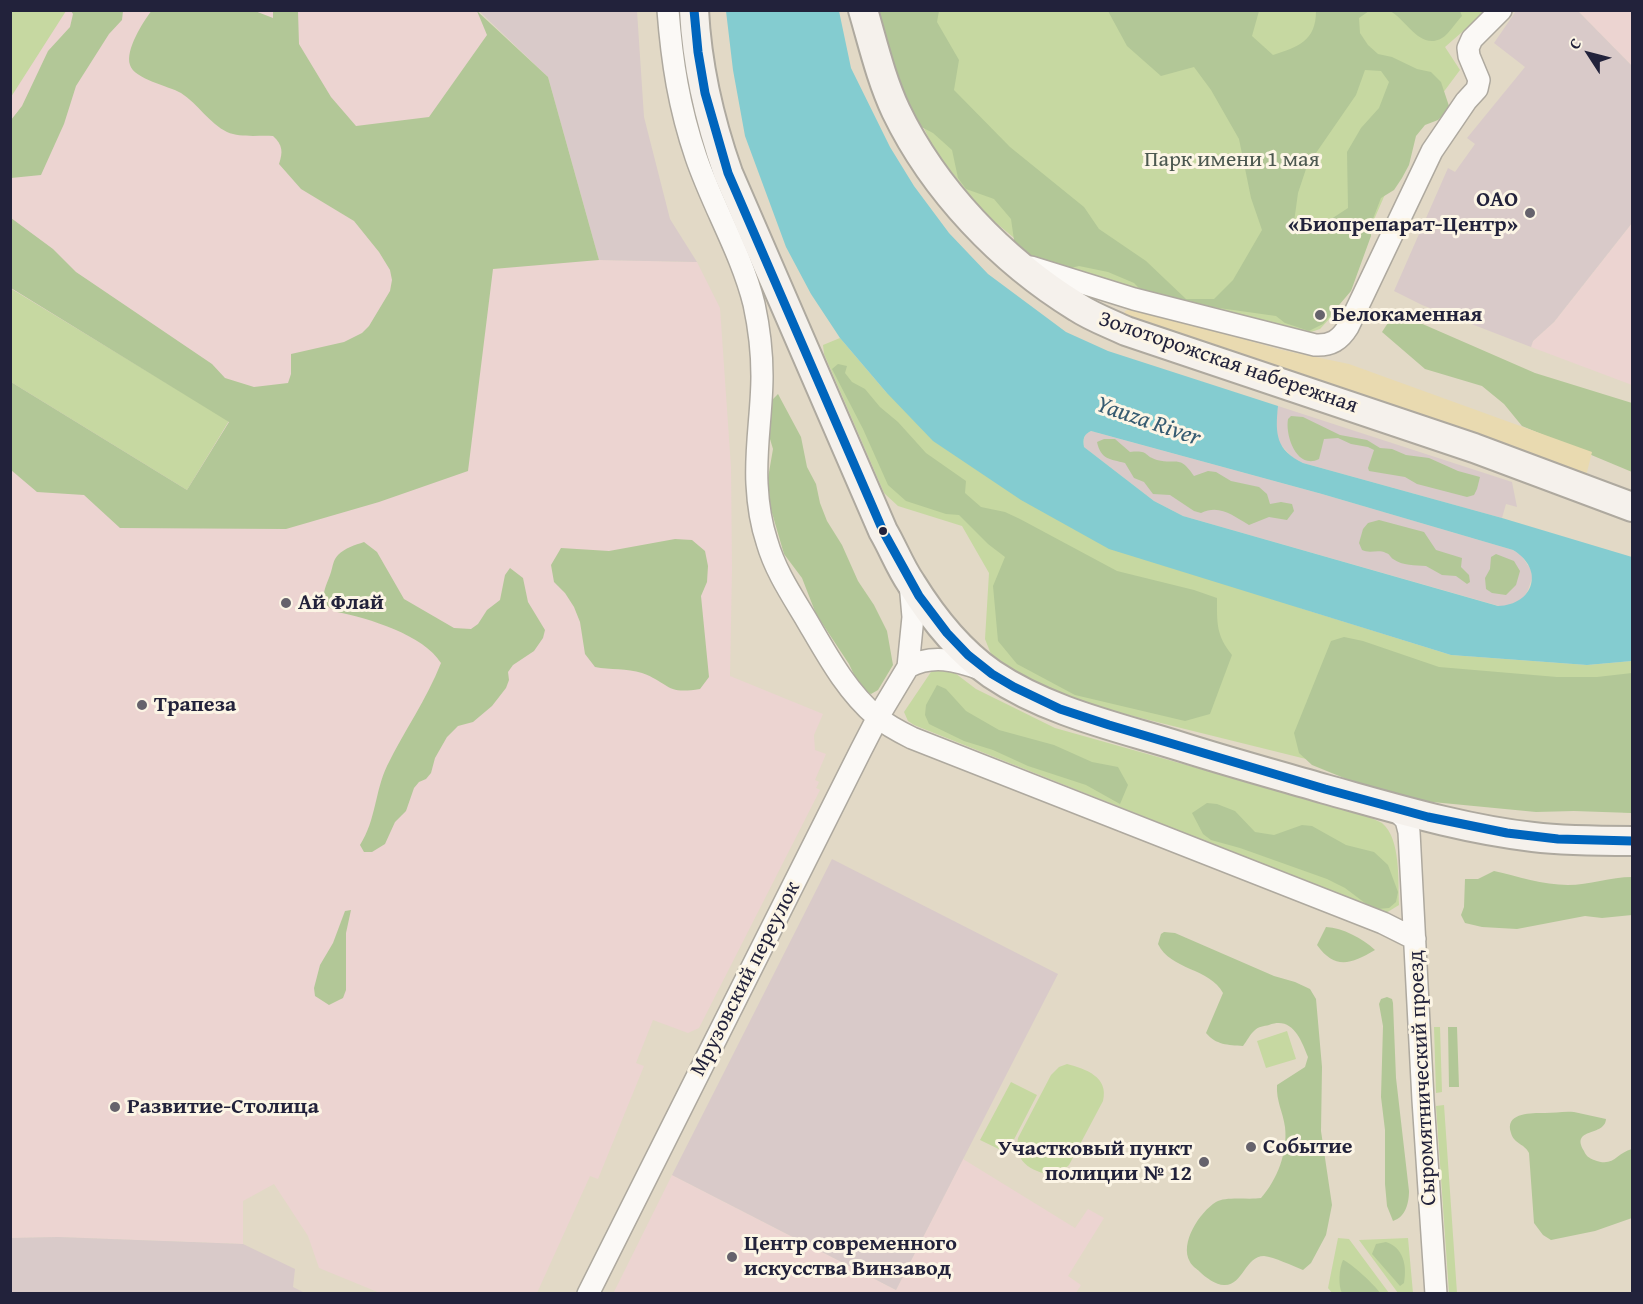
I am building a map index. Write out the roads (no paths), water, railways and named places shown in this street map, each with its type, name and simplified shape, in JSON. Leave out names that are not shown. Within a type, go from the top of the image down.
[{"type":"main road","points":[[694,10],[703,88],[712,129],[728,173],[880,524],[910,582],[950,635],[968,654],[992,674],[1040,700],[1074,714],[1394,808],[1476,828],[1534,837],[1632,841]]},
{"type":"main road","name":"Золоторожская набережная","points":[[863,10],[877,60],[896,110],[928,167],[967,214],[1011,260],[1078,308],[1126,331],[1474,448],[1632,507]]},
{"type":"street","points":[[668,10],[677,93],[696,157],[743,265],[758,325],[762,375],[756,457],[760,515],[767,543],[787,588],[824,650],[854,693],[889,726],[912,738],[1383,923],[1415,939]]},
{"type":"street","points":[[1011,260],[1134,299],[1315,345],[1326,346],[1338,340],[1348,327],[1432,151],[1466,101],[1477,89],[1479,80],[1468,56],[1468,48],[1472,39],[1501,10]]},
{"type":"street","points":[[1126,331],[1119,323],[1118,314],[1124,302],[1134,299]]},
{"type":"street","name":"Мрузовский переулок","points":[[588,1293],[878,717],[908,667],[913,617],[910,582]]},
{"type":"street","points":[[908,667],[917,662],[950,660],[992,674]]},
{"type":"street","name":"Сыромятнический проезд","points":[[1394,808],[1406,820],[1409,832],[1436,1293]]},
{"type":"street","name":"Сыромятнический проезд","points":[[1411,863],[1419,839],[1435,819]]},
{"type":"water","name":"Yauza River","points":[[726,11],[839,11],[851,68],[890,147],[914,186],[949,233],[988,274],[1066,332],[1108,351],[1278,406],[1277,433],[1282,447],[1303,463],[1632,557],[1632,661],[1587,665],[1451,655],[1109,549],[1021,500],[933,441],[886,392],[840,338],[811,294],[786,247],[745,136],[733,70]],"holes":[[[1091,431],[1322,494],[1513,550],[1529,567],[1532,576],[1531,585],[1520,600],[1498,606],[1183,516],[1154,501],[1084,447],[1084,438]]]},
{"type":"place","name":"ОАО «Биопрепарат-Центр»","points":[[1530,213]]},
{"type":"place","name":"Белокаменная","points":[[1320,315]]},
{"type":"place","name":"Ай Флай","points":[[286,603]]},
{"type":"place","name":"Трапеза","points":[[142,705]]},
{"type":"place","name":"Развитие-Столица","points":[[115,1107]]},
{"type":"place","name":"Событие","points":[[1251,1147]]},
{"type":"place","name":"Участковый пункт полиции № 12","points":[[1204,1162]]},
{"type":"place","name":"Центр современного искусства Винзавод","points":[[732,1257]]},
{"type":"park label","name":"Парк имени 1 мая","points":[[1232,160]]}]
